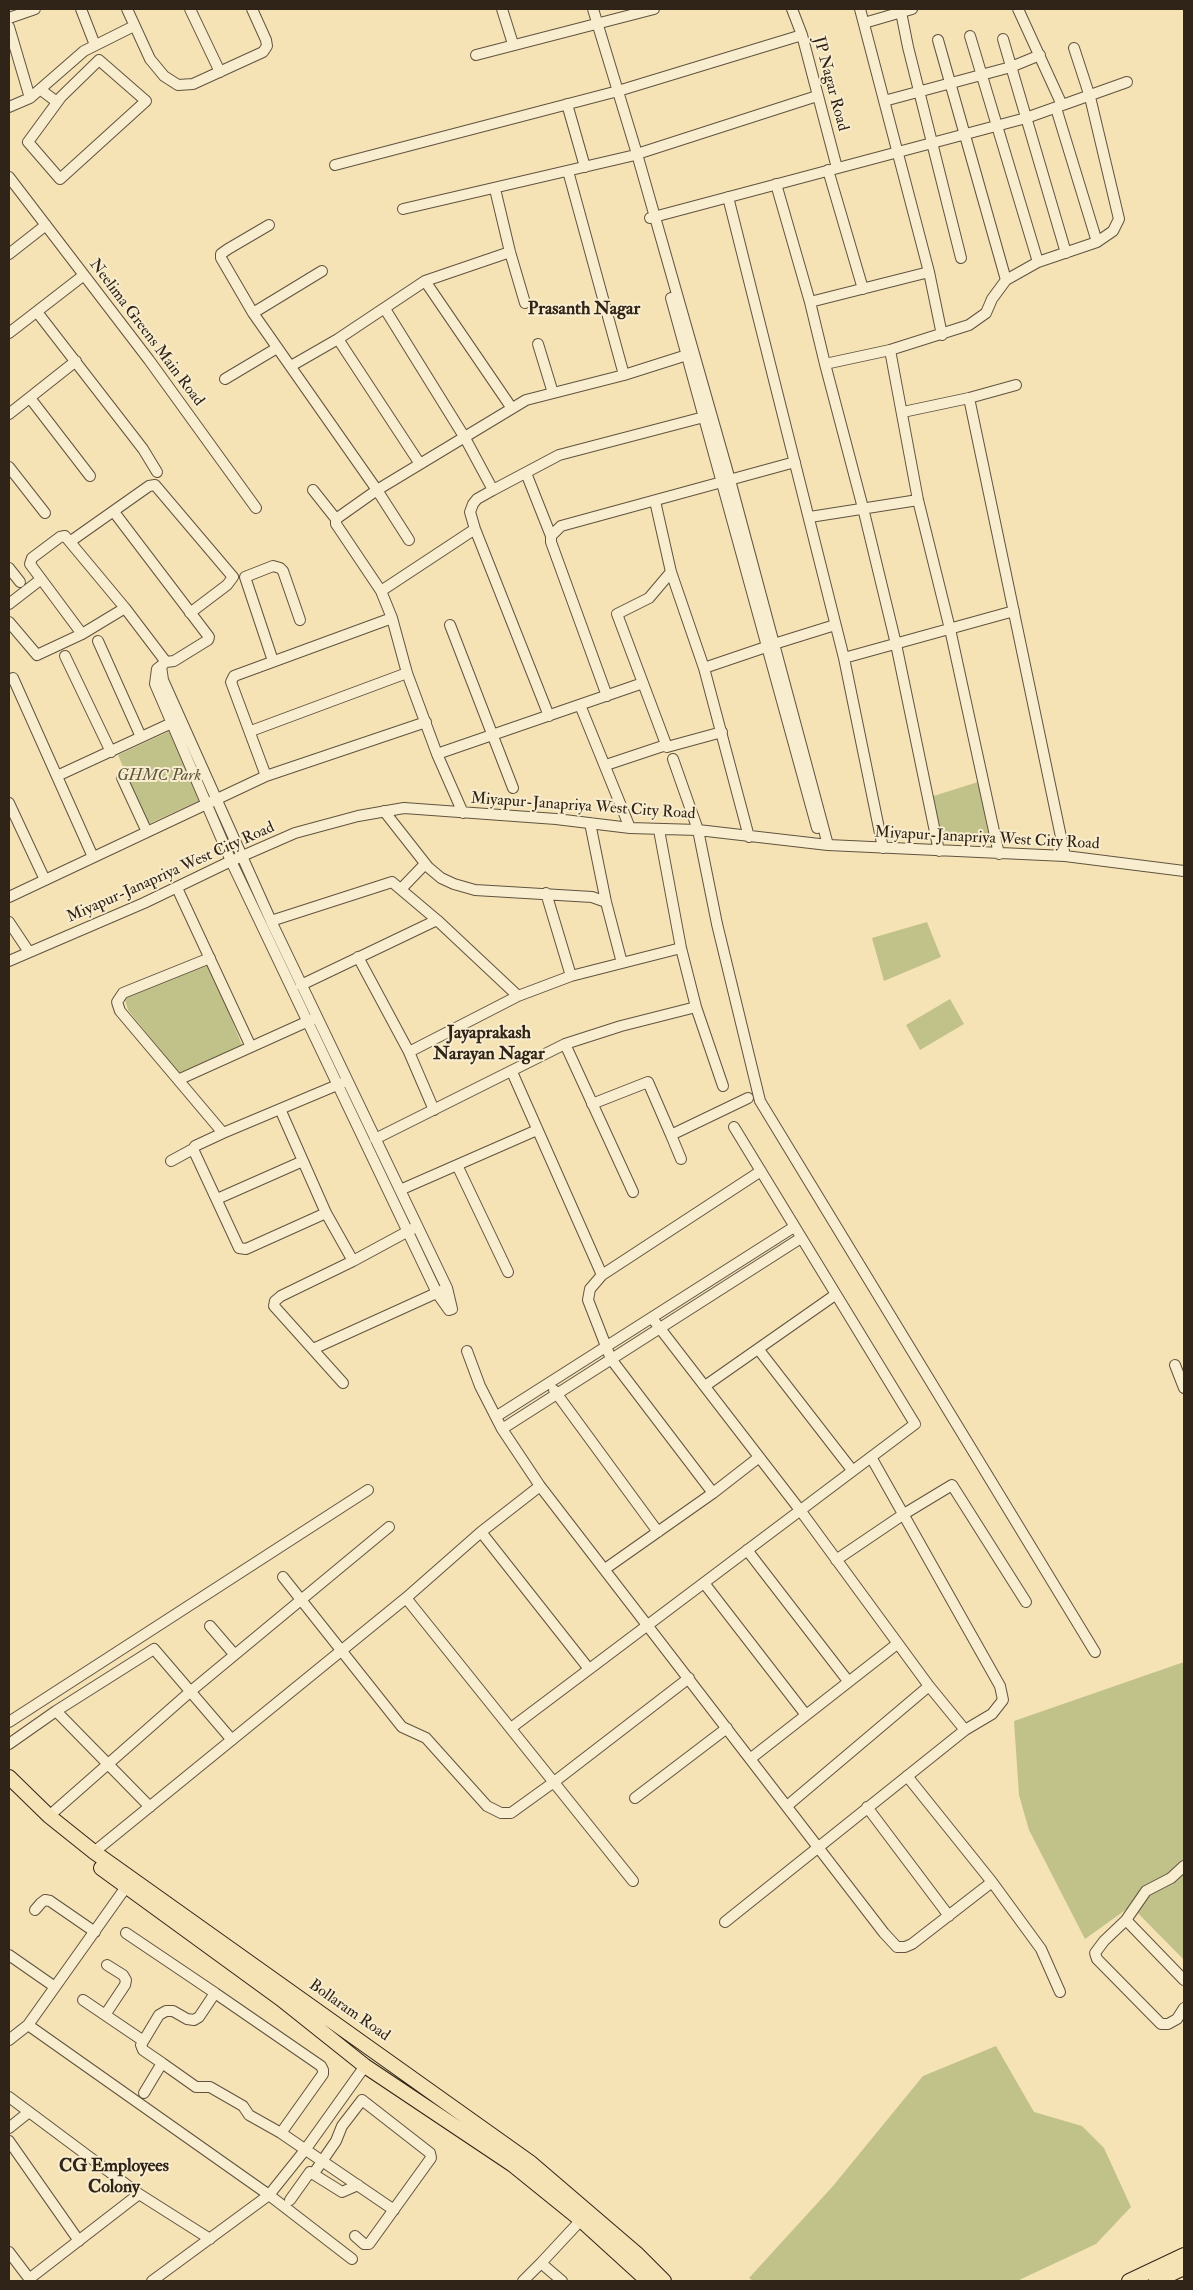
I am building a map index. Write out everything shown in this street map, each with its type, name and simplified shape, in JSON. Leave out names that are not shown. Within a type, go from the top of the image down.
[{"type":"main road","name":"Bollaram Road","points":[[9,1777],[49,1816],[94,1852],[531,2163],[636,2254],[664,2281]]},
{"type":"main road","name":"Bollaram Road","points":[[9,1791],[42,1823],[126,1887],[281,1999],[365,2066],[513,2165],[581,2220],[648,2281]]},
{"type":"main road","points":[[1129,2281],[1184,2255]]},
{"type":"main road","points":[[1156,2281],[1184,2268]]},
{"type":"street","points":[[9,18],[35,9]]},
{"type":"street","points":[[81,9],[95,45]]},
{"type":"street","points":[[127,9],[150,59],[164,76],[178,85],[193,84],[263,52],[267,46],[252,9]]},
{"type":"street","points":[[190,9],[220,72]]},
{"type":"street","points":[[502,9],[513,44]]},
{"type":"street","points":[[586,9],[594,24],[634,155],[825,844]]},
{"type":"street","points":[[593,9],[594,24]]},
{"type":"street","points":[[476,55],[654,9]]},
{"type":"street","name":"JP Nagar Road","points":[[792,9],[802,35],[863,289]]},
{"type":"street","points":[[860,9],[929,272],[942,335]]},
{"type":"street","points":[[1018,9],[1040,54],[1059,106],[1096,242]]},
{"type":"street","points":[[864,23],[906,10],[919,92],[961,258]]},
{"type":"street","points":[[9,107],[30,98],[41,90],[84,51],[134,26]]},
{"type":"street","points":[[9,27],[30,98]]},
{"type":"street","points":[[334,166],[615,91],[802,35]]},
{"type":"street","points":[[970,36],[1038,262]]},
{"type":"street","points":[[1003,39],[1066,252]]},
{"type":"street","points":[[938,40],[1006,280]]},
{"type":"street","points":[[825,364],[890,350],[942,335],[980,318],[986,313],[992,299],[1006,280],[1038,262],[1096,242],[1112,231],[1119,219],[1090,97],[1074,48]]},
{"type":"street","points":[[884,101],[1011,67],[1040,54]]},
{"type":"street","points":[[99,60],[146,102],[60,179],[28,142],[57,102],[99,60]]},
{"type":"street","points":[[652,218],[1026,118],[1090,97],[1127,82]]},
{"type":"street","points":[[41,90],[57,102]]},
{"type":"street","points":[[402,210],[634,155],[817,96]]},
{"type":"street","points":[[567,104],[585,167]]},
{"type":"street","points":[[568,171],[624,375]]},
{"type":"street","name":"Neelima Greens Main Road","points":[[9,177],[149,360],[256,508]]},
{"type":"street","points":[[776,184],[810,302],[863,508],[896,644],[939,851]]},
{"type":"street","points":[[495,189],[510,252],[526,303]]},
{"type":"street","points":[[728,197],[844,658],[883,848]]},
{"type":"street","points":[[652,218],[704,417],[725,481]]},
{"type":"street","points":[[269,225],[221,256],[253,313],[377,490],[409,540]]},
{"type":"street","points":[[9,254],[46,226]]},
{"type":"street","points":[[291,366],[338,339],[425,281],[510,252]]},
{"type":"street","points":[[253,313],[322,271]]},
{"type":"street","points":[[810,302],[929,272]]},
{"type":"street","points":[[9,334],[84,275]]},
{"type":"street","points":[[425,281],[511,407]]},
{"type":"street","points":[[385,309],[465,438],[493,490]]},
{"type":"street","points":[[37,312],[143,449],[157,472]]},
{"type":"street","points":[[338,339],[420,464]]},
{"type":"street","points":[[538,344],[554,393]]},
{"type":"street","points":[[225,379],[277,348]]},
{"type":"street","points":[[890,350],[918,500],[950,629],[998,854]]},
{"type":"street","points":[[336,519],[377,490],[465,438],[511,407],[526,400],[624,375],[687,355]]},
{"type":"street","points":[[9,414],[76,361]]},
{"type":"street","points":[[903,412],[969,398],[1016,385]]},
{"type":"street","points":[[30,398],[90,476]]},
{"type":"street","points":[[969,398],[1065,856]]},
{"type":"street","points":[[549,716],[475,529],[470,512],[473,504],[477,499],[559,455],[704,417]]},
{"type":"street","points":[[551,536],[560,526],[795,462]]},
{"type":"street","points":[[9,467],[45,513]]},
{"type":"street","points":[[526,473],[551,536],[551,542],[608,696]]},
{"type":"street","points":[[71,541],[149,486],[155,485],[231,574],[233,580],[190,613]]},
{"type":"street","points":[[313,490],[336,519],[336,524],[382,591],[437,754],[463,813]]},
{"type":"street","points":[[810,517],[918,500]]},
{"type":"street","points":[[655,501],[671,572],[704,668],[750,836]]},
{"type":"street","points":[[114,512],[208,635],[208,640],[174,661],[164,664]]},
{"type":"street","points":[[382,591],[475,529]]},
{"type":"street","points":[[82,634],[31,567],[30,560],[32,558],[63,536],[71,541],[125,608],[164,664],[164,680],[177,721],[212,802],[242,857],[301,984],[312,1020]]},
{"type":"street","points":[[273,661],[245,577],[273,566],[283,571],[300,620]]},
{"type":"street","points":[[9,568],[20,582]]},
{"type":"street","points":[[666,745],[618,614],[649,598],[671,572]]},
{"type":"street","points":[[9,604],[40,580]]},
{"type":"street","points":[[9,622],[37,655],[82,634],[125,608]]},
{"type":"street","points":[[844,658],[1014,611]]},
{"type":"street","points":[[266,776],[251,731],[231,682],[232,678],[273,661],[392,618]]},
{"type":"street","points":[[450,625],[512,788]]},
{"type":"street","points":[[704,668],[835,625]]},
{"type":"street","points":[[98,641],[141,737]]},
{"type":"street","points":[[65,656],[111,752]]},
{"type":"street","points":[[251,731],[408,672]]},
{"type":"street","points":[[13,678],[93,858]]},
{"type":"street","points":[[437,754],[643,683]]},
{"type":"street","points":[[580,705],[630,828]]},
{"type":"street","points":[[57,776],[177,721]]},
{"type":"street","points":[[9,897],[266,776],[426,722]]},
{"type":"street","points":[[606,765],[666,745],[667,747],[722,732]]},
{"type":"street","points":[[673,759],[698,830],[717,924],[760,1101],[1095,1652]]},
{"type":"street","points":[[122,778],[148,832]]},
{"type":"street","points":[[212,802],[231,861],[312,1020],[442,1290],[313,1349]]},
{"type":"street","points":[[9,804],[44,880]]},
{"type":"street","name":"Miyapur-Janapriya West City Road","points":[[9,961],[177,888],[231,861],[295,833],[350,818],[404,808],[630,828],[698,830],[825,844],[1065,856],[1183,873]]},
{"type":"street","points":[[384,811],[425,864],[441,878],[454,884],[475,890],[592,897],[606,902]]},
{"type":"street","points":[[590,823],[606,902],[622,963]]},
{"type":"street","points":[[659,830],[681,948],[696,1006],[723,1086]]},
{"type":"street","points":[[401,889],[425,864]]},
{"type":"street","points":[[271,920],[388,882],[396,883],[518,996]]},
{"type":"street","points":[[177,888],[251,1047]]},
{"type":"street","points":[[546,893],[572,976]]},
{"type":"street","points":[[301,984],[437,920]]},
{"type":"street","points":[[9,922],[29,952]]},
{"type":"street","points":[[409,1052],[518,996],[572,976],[681,948]]},
{"type":"street","points":[[358,957],[409,1052],[434,1110]]},
{"type":"street","points":[[210,958],[123,993],[118,1002],[120,1011],[180,1079],[223,1132]]},
{"type":"street","points":[[375,1139],[565,1044],[621,1026],[696,1006]]},
{"type":"street","points":[[180,1079],[312,1020]]},
{"type":"street","points":[[565,1044],[633,1192]]},
{"type":"street","points":[[512,1072],[602,1274]]},
{"type":"street","points":[[592,1104],[648,1082],[651,1085],[681,1159]]},
{"type":"street","points":[[171,1160],[223,1132],[342,1083]]},
{"type":"street","points":[[342,1083],[375,1139],[400,1190],[412,1229]]},
{"type":"street","points":[[671,1135],[748,1098]]},
{"type":"street","points":[[280,1109],[326,1213],[353,1261]]},
{"type":"street","points":[[511,1728],[914,1424],[734,1127]]},
{"type":"street","points":[[400,1190],[537,1130]]},
{"type":"street","points":[[193,1149],[235,1244],[243,1249],[326,1213]]},
{"type":"street","points":[[217,1200],[303,1161]]},
{"type":"street","points":[[457,1165],[508,1272]]},
{"type":"street","points":[[713,1493],[611,1359],[588,1300],[590,1289],[602,1274],[761,1171]]},
{"type":"street","points":[[497,1416],[794,1227]]},
{"type":"street","points":[[343,1383],[274,1306],[275,1301],[281,1296],[353,1261],[412,1229]]},
{"type":"street","points":[[502,1429],[801,1238]]},
{"type":"street","points":[[705,1386],[835,1295]]},
{"type":"street","points":[[652,1318],[758,1458],[800,1510],[897,1644],[965,1730]]},
{"type":"street","points":[[759,1350],[852,1470]]},
{"type":"street","points":[[467,1351],[480,1386],[502,1429],[540,1486],[884,1934],[897,1947],[905,1947],[912,1944],[992,1882]]},
{"type":"street","points":[[1174,1365],[1184,1388]]},
{"type":"street","points":[[549,1382],[658,1532]]},
{"type":"street","points":[[725,1922],[965,1730],[992,1714],[1000,1707],[1003,1700],[1000,1686],[871,1457]]},
{"type":"street","points":[[605,1569],[713,1493],[758,1458]]},
{"type":"street","points":[[836,1560],[904,1514],[952,1485],[1026,1602]]},
{"type":"street","points":[[94,1852],[406,1598],[481,1532],[540,1486]]},
{"type":"street","points":[[9,1722],[368,1490]]},
{"type":"street","points":[[49,1816],[234,1654],[389,1526]]},
{"type":"street","points":[[481,1532],[589,1669]]},
{"type":"street","points":[[747,1550],[848,1681]]},
{"type":"street","points":[[283,1577],[402,1727],[426,1738],[487,1806],[501,1814],[511,1813],[554,1782],[689,1678]]},
{"type":"street","points":[[704,1583],[806,1715]]},
{"type":"street","points":[[406,1598],[633,1881]]},
{"type":"street","points":[[210,1626],[234,1654]]},
{"type":"street","points":[[750,1759],[897,1644]]},
{"type":"street","points":[[9,1744],[56,1711],[154,1649],[232,1740]]},
{"type":"street","points":[[787,1806],[929,1686]]},
{"type":"street","points":[[56,1711],[106,1765],[150,1807]]},
{"type":"street","points":[[636,1798],[726,1728]]},
{"type":"street","points":[[907,1776],[992,1882],[1041,1948],[1060,1992]]},
{"type":"street","points":[[867,1807],[950,1916]]},
{"type":"street","points":[[1184,1866],[1171,1878],[1146,1891],[1126,1920],[1104,1941],[1095,1953],[1097,1959],[1161,2024],[1168,2024],[1177,2019],[1184,2008]]},
{"type":"street","points":[[9,2040],[28,2025],[126,1887]]},
{"type":"street","points":[[35,1910],[41,1902],[45,1900],[50,1901],[95,1932]]},
{"type":"street","points":[[1126,1920],[1184,1980]]},
{"type":"street","points":[[126,1933],[321,2066],[323,2074],[281,2133]]},
{"type":"street","points":[[9,1956],[56,1987]]},
{"type":"street","points":[[105,2015],[125,1985],[126,1980],[123,1975],[107,1964]]},
{"type":"street","points":[[215,1994],[199,2017],[194,2020],[187,2019],[173,2011],[166,2011],[159,2015],[142,2040],[143,2050],[196,2087],[214,2088],[243,2106],[249,2115],[281,2133],[394,2210]]},
{"type":"street","points":[[83,2000],[142,2040]]},
{"type":"street","points":[[28,2025],[269,2195],[352,2259]]},
{"type":"street","points":[[144,2093],[162,2063]]},
{"type":"street","points":[[152,2281],[269,2195],[305,2150],[365,2066]]},
{"type":"street","points":[[9,2097],[139,2194],[210,2239]]},
{"type":"street","points":[[314,2174],[336,2141],[342,2126],[360,2102],[364,2101],[432,2156],[369,2244],[364,2244],[355,2236]]},
{"type":"street","points":[[9,2128],[29,2112]]},
{"type":"street","points":[[9,2141],[79,2241]]},
{"type":"street","points":[[290,2200],[308,2174],[314,2174],[342,2192],[358,2186]]},
{"type":"street","points":[[9,2252],[30,2280],[139,2194]]},
{"type":"street","points":[[523,2281],[581,2220]]},
{"type":"street","points":[[541,2263],[562,2281]]},
{"type":"green space","name":"GHMC Park","points":[[170,731],[201,800],[148,824],[118,755]]},
{"type":"green space","points":[[978,782],[990,841],[941,842],[927,798]]},
{"type":"green space","points":[[927,922],[941,957],[884,981],[872,938]]},
{"type":"green space","points":[[208,962],[242,1045],[179,1073],[128,1010],[125,1000],[126,997]]},
{"type":"green space","points":[[950,999],[964,1024],[920,1050],[906,1025]]},
{"type":"green space","points":[[1184,1662],[1184,1960],[1131,1906],[1085,1939],[1029,1830],[1019,1795],[1014,1721]]},
{"type":"green space","points":[[996,2046],[1034,2112],[1082,2126],[1104,2148],[1131,2207],[1096,2244],[1017,2281],[753,2281],[749,2278],[833,2186],[923,2076]]},
{"type":"district","name":"Prasanth Nagar","points":[[584,310]]},
{"type":"district","name":"Jayaprakash Narayan Nagar","points":[[489,1044]]},
{"type":"district","name":"CG Employees Colony","points":[[114,2177]]}]
